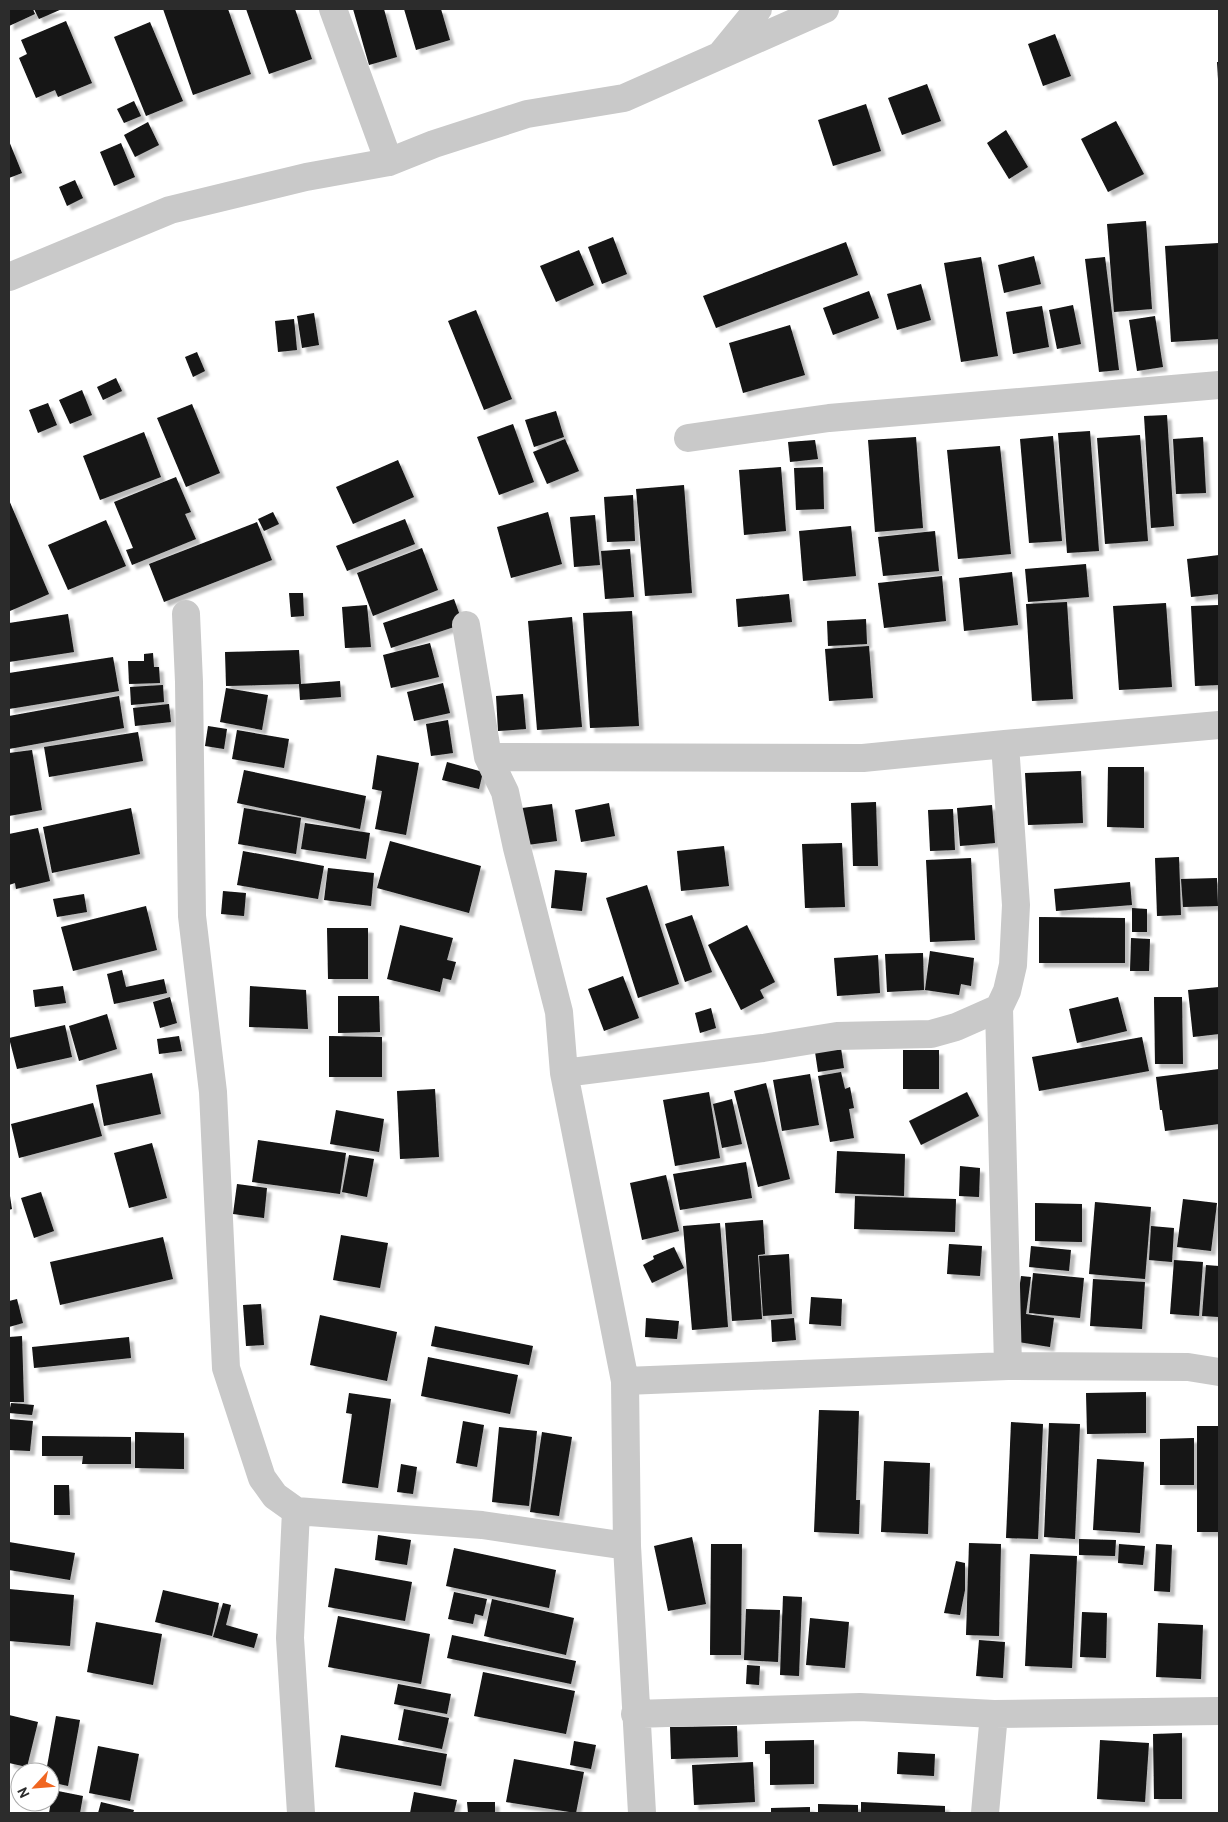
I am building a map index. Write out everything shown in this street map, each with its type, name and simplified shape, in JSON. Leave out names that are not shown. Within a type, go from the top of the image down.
[{"type":"street","points":[[333,9],[389,162]]},
{"type":"street","points":[[720,56],[758,9]]},
{"type":"street","points":[[9,277],[170,210],[306,177],[389,162],[434,144],[527,114],[624,98],[825,9]]},
{"type":"street","points":[[688,438],[829,418],[1219,385]]},
{"type":"street","points":[[186,614],[190,682],[192,916],[214,1092],[226,1368],[262,1478],[275,1496],[296,1511],[482,1525],[627,1546]]},
{"type":"street","points":[[466,625],[488,757],[505,792],[517,848],[559,1012],[564,1073],[625,1381],[627,1546],[642,1813]]},
{"type":"street","points":[[488,757],[863,758],[1219,725]]},
{"type":"street","points":[[1005,744],[1016,905],[1013,965],[1007,991],[999,1008],[1008,1366]]},
{"type":"street","points":[[564,1073],[763,1048],[837,1036],[931,1034],[999,1008]]},
{"type":"street","points":[[625,1381],[1008,1366],[1188,1367],[1219,1372]]},
{"type":"street","points":[[296,1511],[290,1638],[301,1813]]},
{"type":"street","points":[[635,1714],[860,1707],[994,1714],[1219,1711]]},
{"type":"street","points":[[985,1813],[994,1714]]},
{"type":"building","points":[[9,9],[33,9],[35,14],[9,26]]},
{"type":"building","points":[[34,9],[62,9],[39,19]]},
{"type":"building","points":[[163,9],[228,9],[251,74],[193,95]]},
{"type":"building","points":[[246,9],[295,9],[312,59],[269,74]]},
{"type":"building","points":[[353,9],[384,9],[397,57],[369,65]]},
{"type":"building","points":[[404,9],[441,9],[450,40],[416,50]]},
{"type":"building","points":[[66,21],[92,83],[58,97],[55,90],[36,98],[19,58],[27,54],[21,40]]},
{"type":"building","points":[[150,22],[183,101],[146,116],[114,37]]},
{"type":"building","points":[[1055,34],[1071,76],[1043,86],[1028,44]]},
{"type":"building","points":[[1217,62],[1219,62],[1219,79],[1218,79]]},
{"type":"building","points":[[927,84],[941,121],[902,135],[888,98]]},
{"type":"building","points":[[134,101],[141,116],[124,123],[117,109]]},
{"type":"building","points":[[866,104],[881,151],[833,166],[818,120]]},
{"type":"building","points":[[1116,121],[1144,174],[1108,192],[1081,139]]},
{"type":"building","points":[[148,122],[159,145],[135,157],[124,135]]},
{"type":"building","points":[[1006,130],[1028,167],[1009,179],[987,143]]},
{"type":"building","points":[[9,141],[22,173],[9,178]]},
{"type":"building","points":[[121,143],[135,177],[114,186],[100,152]]},
{"type":"building","points":[[75,180],[83,198],[67,206],[59,187]]},
{"type":"building","points":[[1146,221],[1152,309],[1114,312],[1107,224]]},
{"type":"building","points":[[613,237],[627,274],[602,284],[588,247]]},
{"type":"building","points":[[846,242],[858,275],[716,328],[703,296]]},
{"type":"building","points":[[1219,243],[1219,339],[1171,342],[1165,246]]},
{"type":"building","points":[[579,250],[594,285],[556,302],[540,266]]},
{"type":"building","points":[[1034,256],[1041,284],[1004,293],[998,265]]},
{"type":"building","points":[[981,257],[998,356],[961,362],[944,263]]},
{"type":"building","points":[[1105,257],[1119,370],[1099,372],[1085,259]]},
{"type":"building","points":[[921,284],[931,320],[897,330],[887,294]]},
{"type":"building","points":[[869,291],[879,318],[833,335],[823,308]]},
{"type":"building","points":[[1073,305],[1081,344],[1057,349],[1049,310]]},
{"type":"building","points":[[1042,306],[1049,347],[1013,354],[1006,312]]},
{"type":"building","points":[[476,310],[512,399],[484,410],[448,321]]},
{"type":"building","points":[[314,313],[319,345],[302,348],[297,316]]},
{"type":"building","points":[[1155,316],[1163,367],[1137,371],[1129,320]]},
{"type":"building","points":[[294,319],[297,350],[278,352],[275,321]]},
{"type":"building","points":[[790,325],[805,375],[743,393],[729,343]]},
{"type":"building","points":[[197,352],[205,371],[193,377],[185,357]]},
{"type":"building","points":[[116,378],[122,391],[103,400],[97,387]]},
{"type":"building","points":[[82,390],[92,415],[70,424],[59,400]]},
{"type":"building","points":[[48,403],[57,425],[38,433],[29,410]]},
{"type":"building","points":[[192,404],[220,473],[186,487],[157,418]]},
{"type":"building","points":[[556,411],[564,437],[534,447],[525,420]]},
{"type":"building","points":[[1167,415],[1174,526],[1151,528],[1144,416]]},
{"type":"building","points":[[513,424],[534,482],[499,495],[477,437]]},
{"type":"building","points":[[1090,431],[1099,551],[1067,553],[1058,433]]},
{"type":"building","points":[[144,432],[161,477],[100,500],[83,456]]},
{"type":"building","points":[[1140,435],[1148,541],[1105,544],[1097,438]]},
{"type":"building","points":[[1053,436],[1062,541],[1029,543],[1020,439]]},
{"type":"building","points":[[916,437],[923,528],[875,532],[868,440]]},
{"type":"building","points":[[1203,437],[1206,493],[1176,494],[1173,439]]},
{"type":"building","points":[[565,439],[579,471],[547,484],[533,452]]},
{"type":"building","points":[[815,440],[818,459],[790,462],[788,442]]},
{"type":"building","points":[[1000,446],[1011,554],[958,559],[947,450]]},
{"type":"building","points":[[398,460],[414,497],[353,524],[336,487]]},
{"type":"building","points":[[781,467],[786,531],[744,535],[739,470]]},
{"type":"building","points":[[823,467],[824,509],[796,510],[794,468]]},
{"type":"building","points":[[176,477],[191,512],[185,514],[196,539],[132,565],[126,550],[133,548],[114,502]]},
{"type":"building","points":[[684,485],[692,593],[645,596],[636,489]]},
{"type":"building","points":[[633,495],[635,541],[607,542],[604,497]]},
{"type":"building","points":[[9,500],[49,594],[10,611],[9,607]]},
{"type":"building","points":[[273,512],[279,524],[264,531],[258,519]]},
{"type":"building","points":[[548,512],[562,564],[511,578],[497,527]]},
{"type":"building","points":[[595,515],[600,565],[574,567],[570,517]]},
{"type":"building","points":[[405,519],[415,544],[347,571],[336,546]]},
{"type":"building","points":[[106,520],[126,566],[68,590],[48,545]]},
{"type":"building","points":[[257,522],[272,560],[164,602],[149,564]]},
{"type":"building","points":[[851,526],[856,576],[803,581],[799,531]]},
{"type":"building","points":[[935,531],[939,571],[883,576],[878,537]]},
{"type":"building","points":[[422,548],[438,590],[373,616],[357,573]]},
{"type":"building","points":[[630,549],[634,597],[605,599],[601,551]]},
{"type":"building","points":[[1219,555],[1219,594],[1191,597],[1187,559]]},
{"type":"building","points":[[1086,564],[1089,597],[1028,602],[1025,569]]},
{"type":"building","points":[[1012,572],[1018,625],[964,631],[959,578]]},
{"type":"building","points":[[942,576],[946,621],[884,628],[878,583]]},
{"type":"building","points":[[289,593],[303,593],[304,616],[291,617]]},
{"type":"building","points":[[789,594],[792,622],[738,627],[736,599]]},
{"type":"building","points":[[454,599],[463,624],[391,648],[383,623]]},
{"type":"building","points":[[1067,602],[1073,699],[1032,701],[1026,604]]},
{"type":"building","points":[[1166,603],[1172,687],[1119,690],[1113,606]]},
{"type":"building","points":[[367,605],[371,647],[345,648],[342,607]]},
{"type":"building","points":[[1219,605],[1219,685],[1195,686],[1191,606]]},
{"type":"building","points":[[632,611],[639,726],[590,728],[583,613]]},
{"type":"building","points":[[68,614],[74,652],[9,662],[9,623]]},
{"type":"building","points":[[572,617],[582,727],[537,730],[528,621]]},
{"type":"building","points":[[866,619],[867,644],[828,646],[827,621]]},
{"type":"building","points":[[430,643],[439,677],[391,688],[383,655]]},
{"type":"building","points":[[869,646],[873,698],[829,701],[825,649]]},
{"type":"building","points":[[299,650],[301,684],[340,681],[341,697],[300,700],[299,684],[226,686],[225,652]]},
{"type":"building","points":[[153,653],[154,667],[159,667],[160,683],[129,684],[128,661],[144,661],[144,654]]},
{"type":"building","points":[[113,657],[119,691],[9,709],[9,673]]},
{"type":"building","points":[[443,683],[450,713],[414,721],[407,692]]},
{"type":"building","points":[[163,685],[164,702],[131,705],[130,687]]},
{"type":"building","points":[[226,688],[268,695],[262,730],[220,722]]},
{"type":"building","points":[[523,694],[526,729],[498,731],[496,696]]},
{"type":"building","points":[[119,696],[124,728],[9,749],[9,716]]},
{"type":"building","points":[[169,704],[171,722],[135,726],[133,708]]},
{"type":"building","points":[[448,720],[453,753],[431,756],[426,724]]},
{"type":"building","points":[[208,726],[227,729],[224,749],[205,746]]},
{"type":"building","points":[[237,730],[289,739],[284,768],[232,759]]},
{"type":"building","points":[[138,732],[143,761],[49,777],[44,747]]},
{"type":"building","points":[[32,750],[42,810],[9,816],[9,753]]},
{"type":"building","points":[[377,755],[419,763],[406,835],[375,829],[382,791],[372,789]]},
{"type":"building","points":[[447,762],[483,772],[479,789],[442,780]]},
{"type":"building","points":[[1108,767],[1144,767],[1144,828],[1107,827]]},
{"type":"building","points":[[244,770],[366,796],[360,829],[237,803]]},
{"type":"building","points":[[1081,771],[1083,823],[1028,825],[1025,773]]},
{"type":"building","points":[[876,802],[878,866],[853,866],[851,803]]},
{"type":"building","points":[[609,803],[615,836],[581,842],[575,810]]},
{"type":"building","points":[[552,804],[557,841],[527,845],[522,808]]},
{"type":"building","points":[[992,805],[995,843],[960,846],[957,808]]},
{"type":"building","points":[[131,808],[140,854],[52,873],[43,827]]},
{"type":"building","points":[[244,808],[301,818],[296,854],[238,844]]},
{"type":"building","points":[[953,809],[955,850],[930,851],[928,810]]},
{"type":"building","points":[[305,823],[370,833],[366,859],[301,849]]},
{"type":"building","points":[[38,828],[50,881],[16,889],[15,883],[9,885],[9,834]]},
{"type":"building","points":[[390,841],[481,866],[469,913],[377,888]]},
{"type":"building","points":[[842,843],[845,907],[805,908],[802,844]]},
{"type":"building","points":[[724,846],[729,886],[681,891],[677,851]]},
{"type":"building","points":[[243,851],[324,866],[318,899],[237,885]]},
{"type":"building","points":[[1179,857],[1181,915],[1157,916],[1155,858]]},
{"type":"building","points":[[971,858],[975,940],[930,942],[926,860]]},
{"type":"building","points":[[328,868],[374,873],[371,906],[324,900]]},
{"type":"building","points":[[555,870],[587,873],[582,911],[551,908]]},
{"type":"building","points":[[1217,878],[1218,906],[1183,907],[1181,879]]},
{"type":"building","points":[[1130,882],[1132,905],[1056,911],[1054,889]]},
{"type":"building","points":[[647,885],[679,984],[638,998],[606,898]]},
{"type":"building","points":[[223,891],[246,893],[244,916],[221,914]]},
{"type":"building","points":[[84,894],[87,912],[57,917],[53,899]]},
{"type":"building","points":[[146,906],[157,950],[73,971],[61,927]]},
{"type":"building","points":[[1132,908],[1147,909],[1147,932],[1132,932]]},
{"type":"building","points":[[692,915],[712,972],[685,982],[665,924]]},
{"type":"building","points":[[1039,917],[1125,918],[1125,963],[1039,963]]},
{"type":"building","points":[[400,925],[453,938],[447,960],[456,962],[451,980],[443,978],[440,992],[387,979]]},
{"type":"building","points":[[747,925],[775,982],[760,990],[764,998],[741,1010],[708,945]]},
{"type":"building","points":[[327,928],[368,928],[368,979],[328,979]]},
{"type":"building","points":[[1131,938],[1150,939],[1149,971],[1130,971]]},
{"type":"building","points":[[930,951],[974,958],[971,986],[961,984],[959,995],[925,990]]},
{"type":"building","points":[[923,953],[924,990],[887,992],[885,954]]},
{"type":"building","points":[[878,955],[880,993],[837,996],[834,958]]},
{"type":"building","points":[[122,970],[126,987],[164,979],[167,993],[114,1004],[107,974]]},
{"type":"building","points":[[623,976],[639,1018],[604,1031],[588,989]]},
{"type":"building","points":[[63,986],[66,1003],[35,1007],[33,990]]},
{"type":"building","points":[[250,986],[306,990],[308,1029],[249,1027]]},
{"type":"building","points":[[1219,987],[1219,1034],[1193,1037],[1188,990]]},
{"type":"building","points":[[338,996],[379,996],[380,1032],[338,1033]]},
{"type":"building","points":[[170,997],[177,1023],[160,1028],[153,1002]]},
{"type":"building","points":[[1118,997],[1127,1031],[1077,1043],[1069,1009]]},
{"type":"building","points":[[1154,997],[1182,997],[1183,1064],[1155,1064]]},
{"type":"building","points":[[711,1008],[716,1028],[700,1033],[695,1013]]},
{"type":"building","points":[[107,1014],[117,1049],[79,1061],[69,1026]]},
{"type":"building","points":[[65,1025],[72,1057],[17,1069],[9,1038]]},
{"type":"building","points":[[179,1036],[182,1051],[159,1054],[157,1039]]},
{"type":"building","points":[[329,1036],[382,1037],[382,1077],[329,1077]]},
{"type":"building","points":[[1142,1037],[1149,1071],[1039,1091],[1032,1057]]},
{"type":"building","points":[[841,1048],[844,1068],[818,1072],[815,1052]]},
{"type":"building","points":[[903,1050],[939,1050],[939,1089],[903,1089]]},
{"type":"building","points":[[1219,1069],[1219,1124],[1165,1131],[1156,1077]]},
{"type":"building","points":[[841,1072],[845,1089],[850,1087],[854,1108],[849,1109],[854,1138],[830,1142],[818,1076]]},
{"type":"building","points":[[152,1073],[161,1114],[104,1126],[96,1085]]},
{"type":"building","points":[[810,1074],[819,1125],[782,1131],[773,1080]]},
{"type":"building","points":[[766,1083],[790,1179],[758,1187],[734,1091]]},
{"type":"building","points":[[435,1089],[439,1157],[400,1159],[397,1091]]},
{"type":"building","points":[[709,1092],[720,1158],[675,1166],[663,1100]]},
{"type":"building","points":[[967,1092],[979,1116],[921,1145],[909,1121]]},
{"type":"building","points":[[732,1099],[742,1144],[722,1148],[713,1104]]},
{"type":"building","points":[[93,1103],[102,1136],[19,1158],[11,1124]]},
{"type":"building","points":[[336,1110],[384,1119],[379,1152],[330,1144]]},
{"type":"building","points":[[258,1140],[346,1153],[340,1194],[252,1182]]},
{"type":"building","points":[[152,1143],[167,1198],[129,1208],[114,1153]]},
{"type":"building","points":[[837,1151],[905,1154],[904,1196],[835,1193]]},
{"type":"building","points":[[349,1155],[374,1159],[367,1197],[342,1192]]},
{"type":"building","points":[[746,1162],[752,1198],[680,1210],[673,1174]]},
{"type":"building","points":[[960,1166],[980,1168],[979,1197],[959,1196]]},
{"type":"building","points":[[666,1175],[679,1231],[642,1240],[630,1183]]},
{"type":"building","points":[[237,1184],[267,1188],[264,1218],[233,1214]]},
{"type":"building","points":[[41,1192],[54,1231],[34,1238],[21,1198]]},
{"type":"building","points":[[855,1196],[956,1199],[955,1232],[854,1229]]},
{"type":"building","points":[[9,1197],[12,1209],[9,1210]]},
{"type":"building","points":[[1183,1199],[1217,1203],[1211,1251],[1177,1247]]},
{"type":"building","points":[[1095,1202],[1151,1207],[1145,1279],[1089,1274]]},
{"type":"building","points":[[1035,1203],[1082,1204],[1082,1242],[1035,1241]]},
{"type":"building","points":[[763,1220],[765,1254],[758,1255],[762,1319],[732,1321],[725,1223]]},
{"type":"building","points":[[720,1223],[728,1327],[692,1330],[683,1226]]},
{"type":"building","points":[[1151,1226],[1174,1228],[1172,1262],[1149,1260]]},
{"type":"building","points":[[341,1235],[388,1243],[380,1288],[333,1280]]},
{"type":"building","points":[[163,1237],[173,1279],[60,1305],[50,1262]]},
{"type":"building","points":[[949,1244],[982,1246],[980,1276],[947,1274]]},
{"type":"building","points":[[1031,1246],[1071,1250],[1069,1271],[1029,1267]]},
{"type":"building","points":[[674,1247],[684,1268],[652,1283],[643,1265],[654,1259],[653,1256]]},
{"type":"building","points":[[789,1254],[792,1314],[763,1316],[759,1256]]},
{"type":"building","points":[[1174,1260],[1203,1262],[1199,1316],[1170,1314]]},
{"type":"building","points":[[1206,1265],[1219,1266],[1219,1317],[1202,1316]]},
{"type":"building","points":[[1033,1273],[1084,1278],[1080,1318],[1029,1313]]},
{"type":"building","points":[[1021,1276],[1031,1277],[1026,1314],[1054,1318],[1050,1347],[1012,1341]]},
{"type":"building","points":[[1093,1279],[1145,1282],[1142,1329],[1090,1326]]},
{"type":"building","points":[[811,1297],[842,1299],[841,1326],[809,1324]]},
{"type":"building","points":[[17,1299],[23,1323],[9,1327],[9,1301]]},
{"type":"building","points":[[261,1304],[264,1345],[246,1346],[243,1305]]},
{"type":"building","points":[[320,1315],[397,1332],[387,1381],[310,1365]]},
{"type":"building","points":[[646,1318],[679,1321],[677,1339],[645,1337]]},
{"type":"building","points":[[794,1318],[796,1340],[772,1342],[771,1320]]},
{"type":"building","points":[[435,1326],[533,1346],[529,1365],[431,1346]]},
{"type":"building","points":[[22,1336],[24,1402],[9,1402],[9,1337]]},
{"type":"building","points":[[129,1337],[131,1358],[34,1368],[32,1347]]},
{"type":"building","points":[[428,1357],[518,1375],[510,1414],[421,1396]]},
{"type":"building","points":[[1146,1392],[1146,1433],[1087,1434],[1086,1393]]},
{"type":"building","points":[[349,1393],[391,1399],[378,1488],[342,1483],[352,1414],[346,1413]]},
{"type":"building","points":[[11,1403],[34,1405],[32,1415],[9,1413]]},
{"type":"building","points":[[819,1410],[859,1411],[856,1500],[860,1500],[859,1534],[814,1532]]},
{"type":"building","points":[[9,1419],[33,1421],[30,1451],[9,1450]]},
{"type":"building","points":[[463,1421],[484,1425],[477,1467],[456,1463]]},
{"type":"building","points":[[1011,1422],[1043,1424],[1038,1539],[1006,1538]]},
{"type":"building","points":[[1049,1423],[1080,1424],[1075,1539],[1044,1537]]},
{"type":"building","points":[[1197,1426],[1219,1426],[1219,1532],[1197,1532]]},
{"type":"building","points":[[499,1427],[537,1431],[529,1506],[492,1502]]},
{"type":"building","points":[[135,1432],[184,1433],[184,1469],[135,1468]]},
{"type":"building","points":[[542,1432],[572,1437],[559,1516],[530,1512]]},
{"type":"building","points":[[42,1436],[131,1437],[131,1464],[82,1464],[83,1456],[42,1456]]},
{"type":"building","points":[[1194,1438],[1194,1485],[1160,1485],[1160,1439]]},
{"type":"building","points":[[1097,1459],[1144,1462],[1140,1533],[1093,1530]]},
{"type":"building","points":[[884,1461],[930,1463],[928,1534],[881,1532]]},
{"type":"building","points":[[401,1464],[417,1467],[413,1494],[397,1492]]},
{"type":"building","points":[[54,1485],[69,1485],[70,1515],[54,1515]]},
{"type":"building","points":[[378,1535],[411,1540],[407,1565],[375,1560]]},
{"type":"building","points":[[692,1537],[706,1604],[668,1611],[654,1546]]},
{"type":"building","points":[[1079,1539],[1116,1540],[1115,1556],[1079,1555]]},
{"type":"building","points":[[9,1542],[75,1553],[70,1580],[9,1570]]},
{"type":"building","points":[[969,1543],[1001,1544],[999,1636],[966,1635]]},
{"type":"building","points":[[711,1544],[742,1544],[741,1655],[710,1655]]},
{"type":"building","points":[[1119,1544],[1145,1546],[1143,1565],[1118,1563]]},
{"type":"building","points":[[1156,1544],[1172,1545],[1170,1592],[1154,1591]]},
{"type":"building","points":[[454,1548],[556,1570],[549,1608],[446,1586]]},
{"type":"building","points":[[1030,1554],[1077,1556],[1072,1668],[1025,1666]]},
{"type":"building","points":[[956,1561],[965,1563],[965,1590],[960,1615],[944,1613]]},
{"type":"building","points":[[335,1568],[412,1582],[405,1621],[328,1607]]},
{"type":"building","points":[[9,1589],[74,1595],[70,1646],[9,1641]]},
{"type":"building","points":[[163,1590],[219,1603],[212,1636],[155,1622]]},
{"type":"building","points":[[454,1592],[487,1599],[483,1616],[475,1614],[473,1624],[448,1619]]},
{"type":"building","points":[[783,1596],[802,1597],[799,1676],[780,1675]]},
{"type":"building","points":[[492,1599],[574,1618],[566,1655],[484,1636]]},
{"type":"building","points":[[223,1603],[231,1605],[226,1625],[258,1634],[254,1648],[213,1637]]},
{"type":"building","points":[[746,1609],[780,1610],[778,1662],[744,1660]]},
{"type":"building","points":[[1082,1612],[1107,1613],[1106,1658],[1080,1657]]},
{"type":"building","points":[[338,1616],[430,1634],[421,1684],[328,1667]]},
{"type":"building","points":[[810,1618],[849,1622],[845,1668],[806,1665]]},
{"type":"building","points":[[96,1622],[162,1634],[153,1685],[87,1672]]},
{"type":"building","points":[[1158,1623],[1203,1625],[1201,1679],[1156,1677]]},
{"type":"building","points":[[452,1635],[576,1661],[571,1684],[447,1658]]},
{"type":"building","points":[[979,1640],[1005,1642],[1003,1678],[976,1676]]},
{"type":"building","points":[[747,1665],[760,1666],[759,1685],[746,1684]]},
{"type":"building","points":[[483,1672],[575,1691],[566,1734],[474,1716]]},
{"type":"building","points":[[398,1684],[451,1694],[447,1714],[394,1704]]},
{"type":"building","points":[[404,1709],[449,1718],[442,1749],[398,1740]]},
{"type":"building","points":[[9,1715],[38,1722],[28,1762],[9,1763]]},
{"type":"building","points":[[56,1716],[80,1720],[68,1786],[60,1784],[60,1762],[48,1762]]},
{"type":"building","points":[[737,1726],[738,1757],[671,1759],[670,1727]]},
{"type":"building","points":[[1182,1733],[1182,1799],[1154,1799],[1153,1734]]},
{"type":"building","points":[[341,1735],[447,1754],[441,1786],[335,1767]]},
{"type":"building","points":[[814,1740],[814,1784],[770,1785],[770,1754],[765,1754],[765,1741]]},
{"type":"building","points":[[1100,1740],[1149,1743],[1145,1802],[1097,1799]]},
{"type":"building","points":[[574,1741],[596,1745],[591,1769],[570,1765]]},
{"type":"building","points":[[98,1746],[139,1754],[130,1801],[89,1793]]},
{"type":"building","points":[[898,1752],[935,1754],[934,1776],[897,1774]]},
{"type":"building","points":[[514,1759],[584,1772],[576,1813],[506,1802]]},
{"type":"building","points":[[753,1762],[755,1802],[694,1805],[692,1765]]},
{"type":"building","points":[[60,1791],[83,1796],[80,1813],[49,1813],[60,1812]]},
{"type":"building","points":[[414,1792],[457,1800],[454,1813],[410,1813]]},
{"type":"building","points":[[101,1802],[134,1810],[133,1813],[98,1813]]},
{"type":"building","points":[[467,1802],[495,1802],[495,1813],[468,1813]]},
{"type":"building","points":[[861,1802],[945,1806],[945,1813],[861,1813]]},
{"type":"building","points":[[818,1804],[858,1805],[858,1813],[818,1813]]},
{"type":"building","points":[[810,1807],[810,1813],[771,1813],[771,1808]]}]
